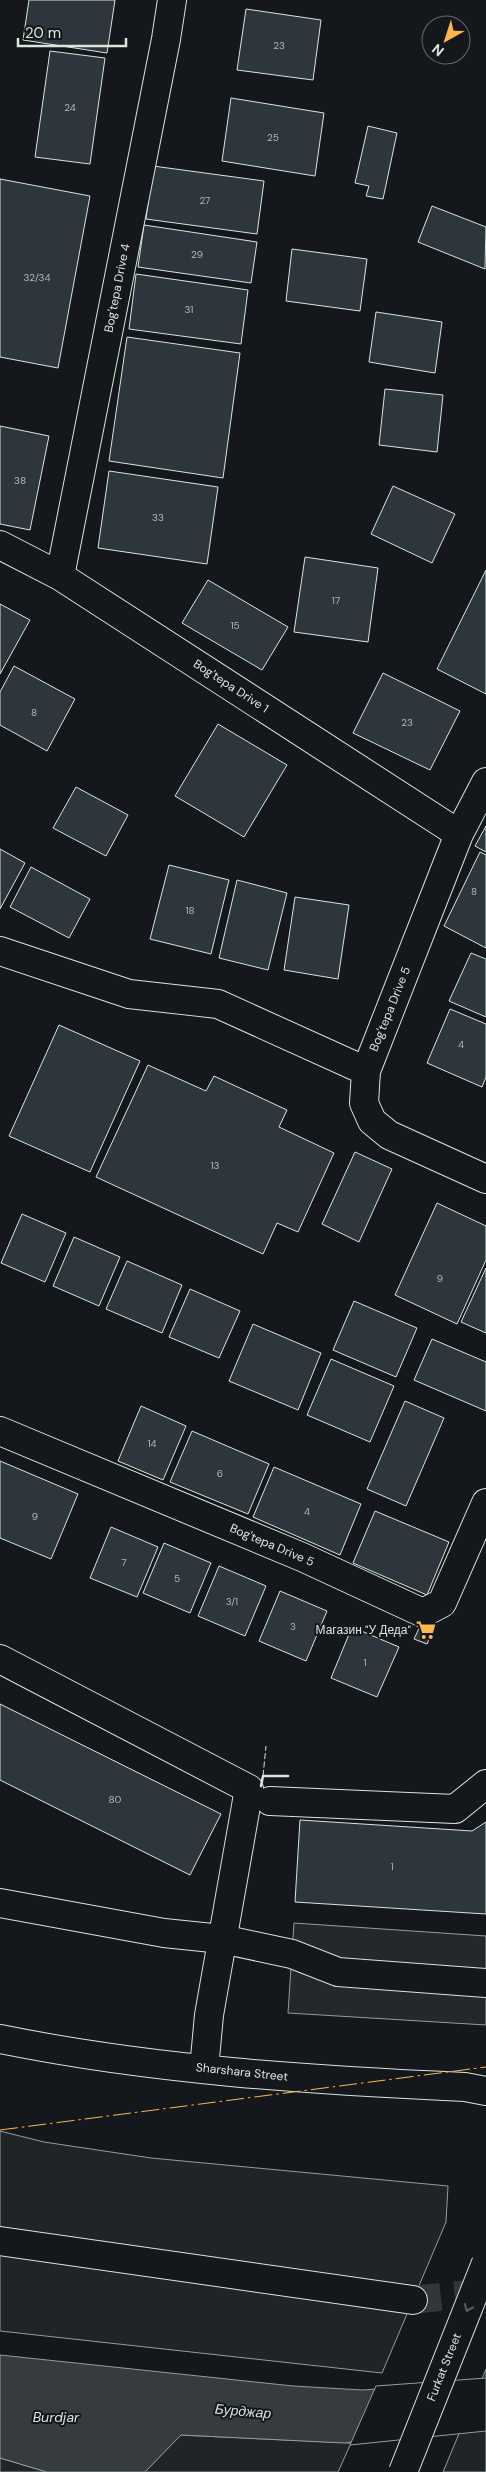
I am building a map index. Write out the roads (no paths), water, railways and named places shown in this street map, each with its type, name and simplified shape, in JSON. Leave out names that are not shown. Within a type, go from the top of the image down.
[{"type":"street","name":"Bog'tepa Drive 4","points":[[60,576],[172,0]]},
{"type":"street","name":"Bog'tepa Drive 1","points":[[0,545],[60,576],[459,834]]},
{"type":"street","name":"Bog'tepa Drive 5","points":[[486,782],[459,834],[366,1071],[364,1103],[372,1121],[389,1135],[486,1179]]},
{"type":"street","points":[[0,951],[129,994],[218,1004],[366,1071]]},
{"type":"street","name":"Bog'tepa Drive 5","points":[[0,1431],[302,1557],[423,1613],[442,1603],[486,1504]]},
{"type":"street","points":[[0,1659],[249,1789],[209,2015],[204,2069]]},
{"type":"street","points":[[270,1801],[455,1809],[486,1784]]},
{"type":"street","points":[[0,1903],[164,1932],[222,1939],[292,1954],[338,1972],[486,1983]]},
{"type":"street","name":"Sharshara Street","points":[[0,2039],[73,2054],[204,2069],[329,2081],[465,2087],[486,2091]]},
{"type":"street","points":[[0,2241],[413,2300]]},
{"type":"street","name":"Furkat Street","points":[[403,2472],[486,2263]]},
{"type":"water","name":"Burdjar","points":[[0,2355],[293,2386],[363,2390],[486,2381],[486,2429],[344,2443],[181,2435],[145,2472],[47,2472],[0,2458]]},
{"type":"tunnel","points":[[413,2300],[486,2292]]},
{"type":"place","name":"Магазин \"У Деда\"","points":[[426,1630]]},
{"type":"water label","name":"Бурджар","points":[[243,2411]]}]
